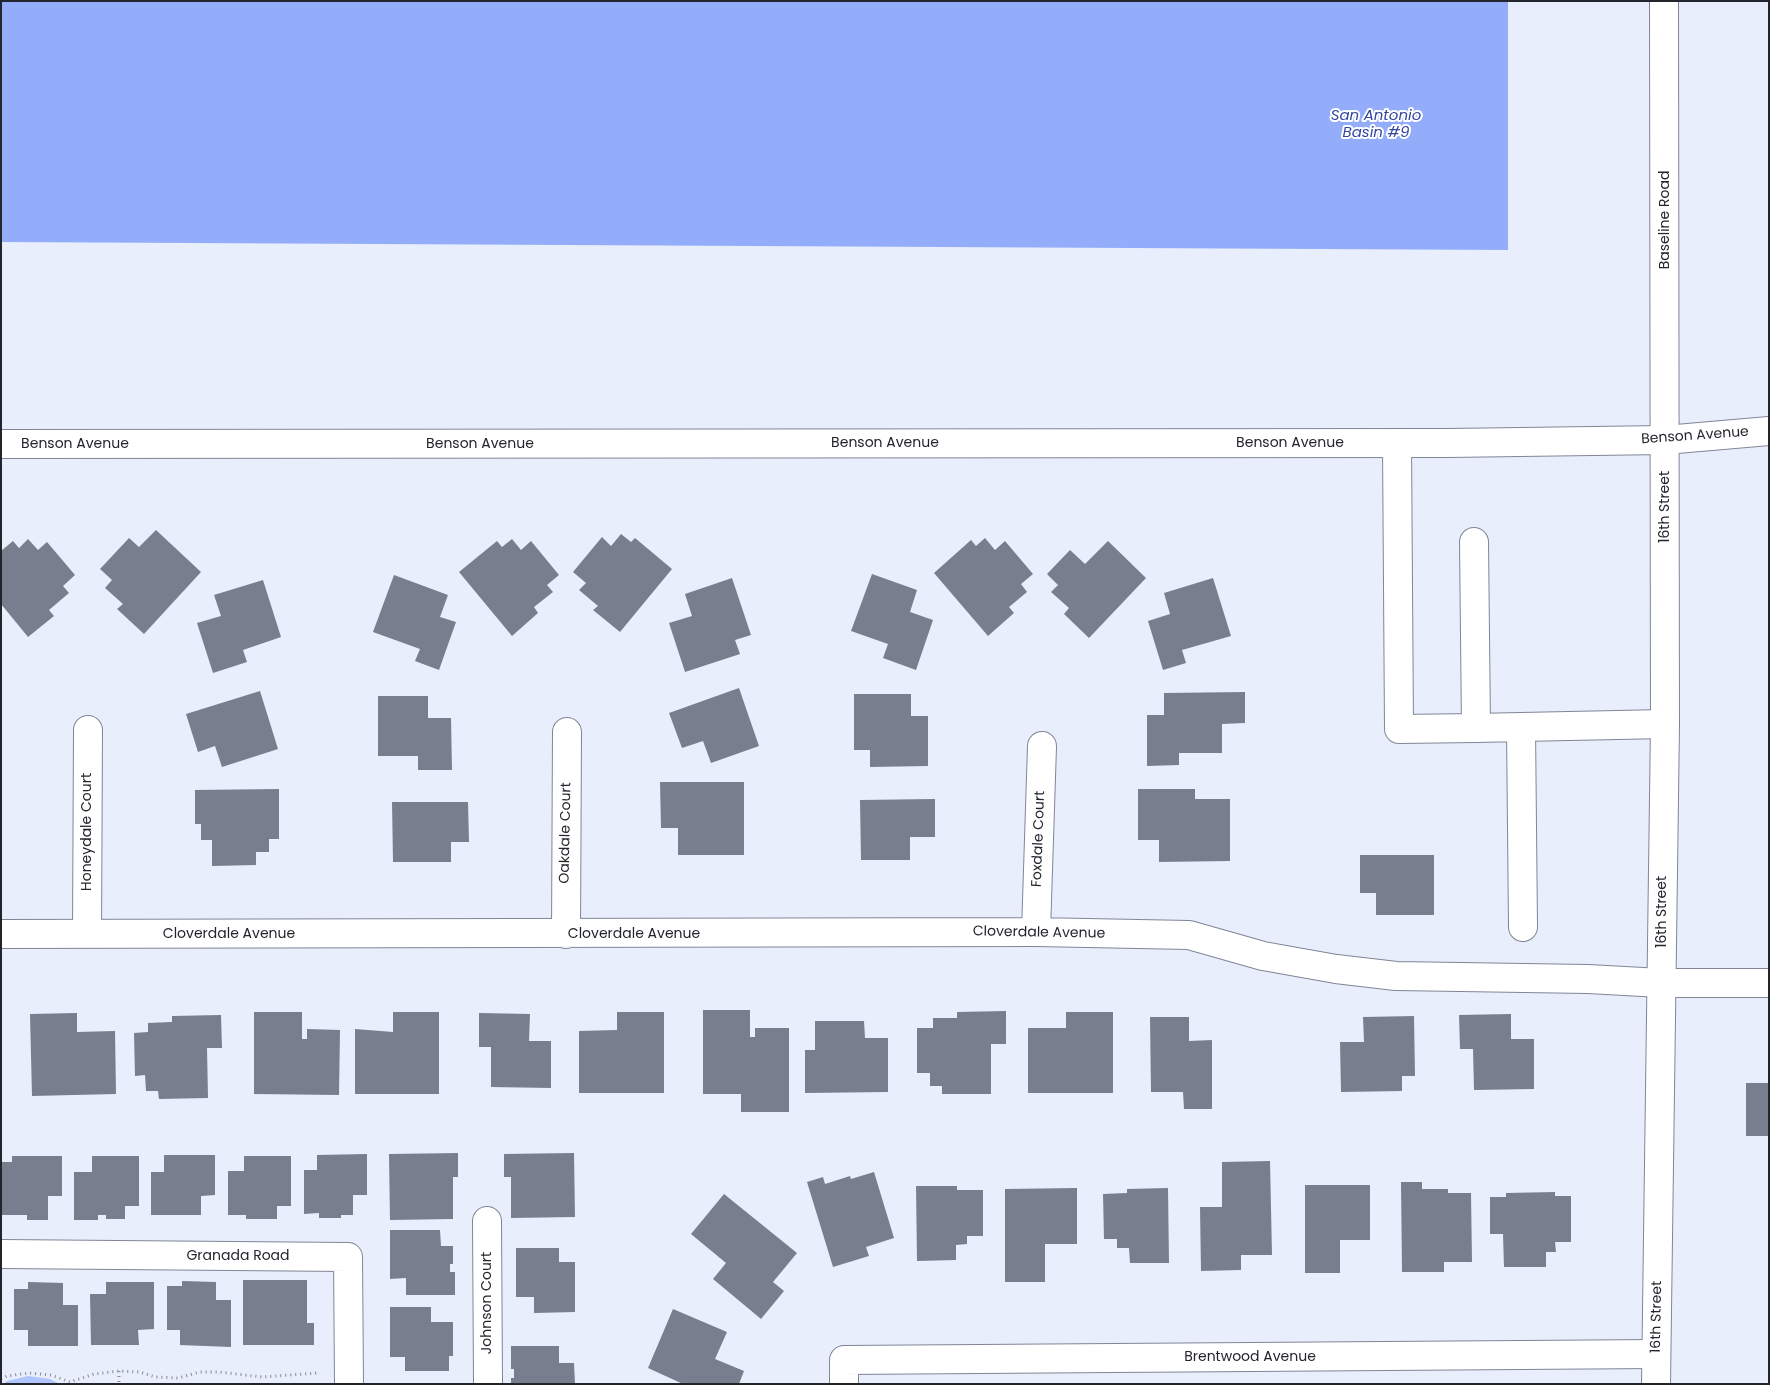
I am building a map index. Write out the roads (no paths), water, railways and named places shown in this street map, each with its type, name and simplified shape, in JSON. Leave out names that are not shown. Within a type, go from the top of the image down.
[{"type":"street","name":"Baseline Road","points":[[1664,1],[1665,440]]},
{"type":"street","name":"Benson Avenue","points":[[1,444],[1397,443],[1665,440],[1769,431]]},
{"type":"street","name":"16th Street","points":[[1656,1384],[1664,724],[1665,440]]},
{"type":"street","points":[[1397,443],[1399,729],[1664,724]]},
{"type":"street","points":[[1474,542],[1476,728]]},
{"type":"street","points":[[1521,727],[1523,927]]},
{"type":"street","name":"Honeydale Court","points":[[87,934],[88,730]]},
{"type":"street","name":"Oakdale Court","points":[[566,934],[567,732]]},
{"type":"street","name":"Foxdale Court","points":[[1036,932],[1042,746]]},
{"type":"street","name":"Cloverdale Avenue","points":[[1,934],[1036,932],[1189,935],[1263,956],[1336,969],[1396,976],[1588,979],[1661,983],[1769,983]]},
{"type":"street","name":"Johnson Court","points":[[487,1221],[488,1384]]},
{"type":"street","name":"Granada Road","points":[[1,1254],[348,1257],[337,1378]]},
{"type":"street","name":"Brentwood Avenue","points":[[844,1372],[1656,1354]]},
{"type":"water","name":"San Antonio Basin #9","points":[[1,1],[1508,1],[1508,250],[1,242]]}]
